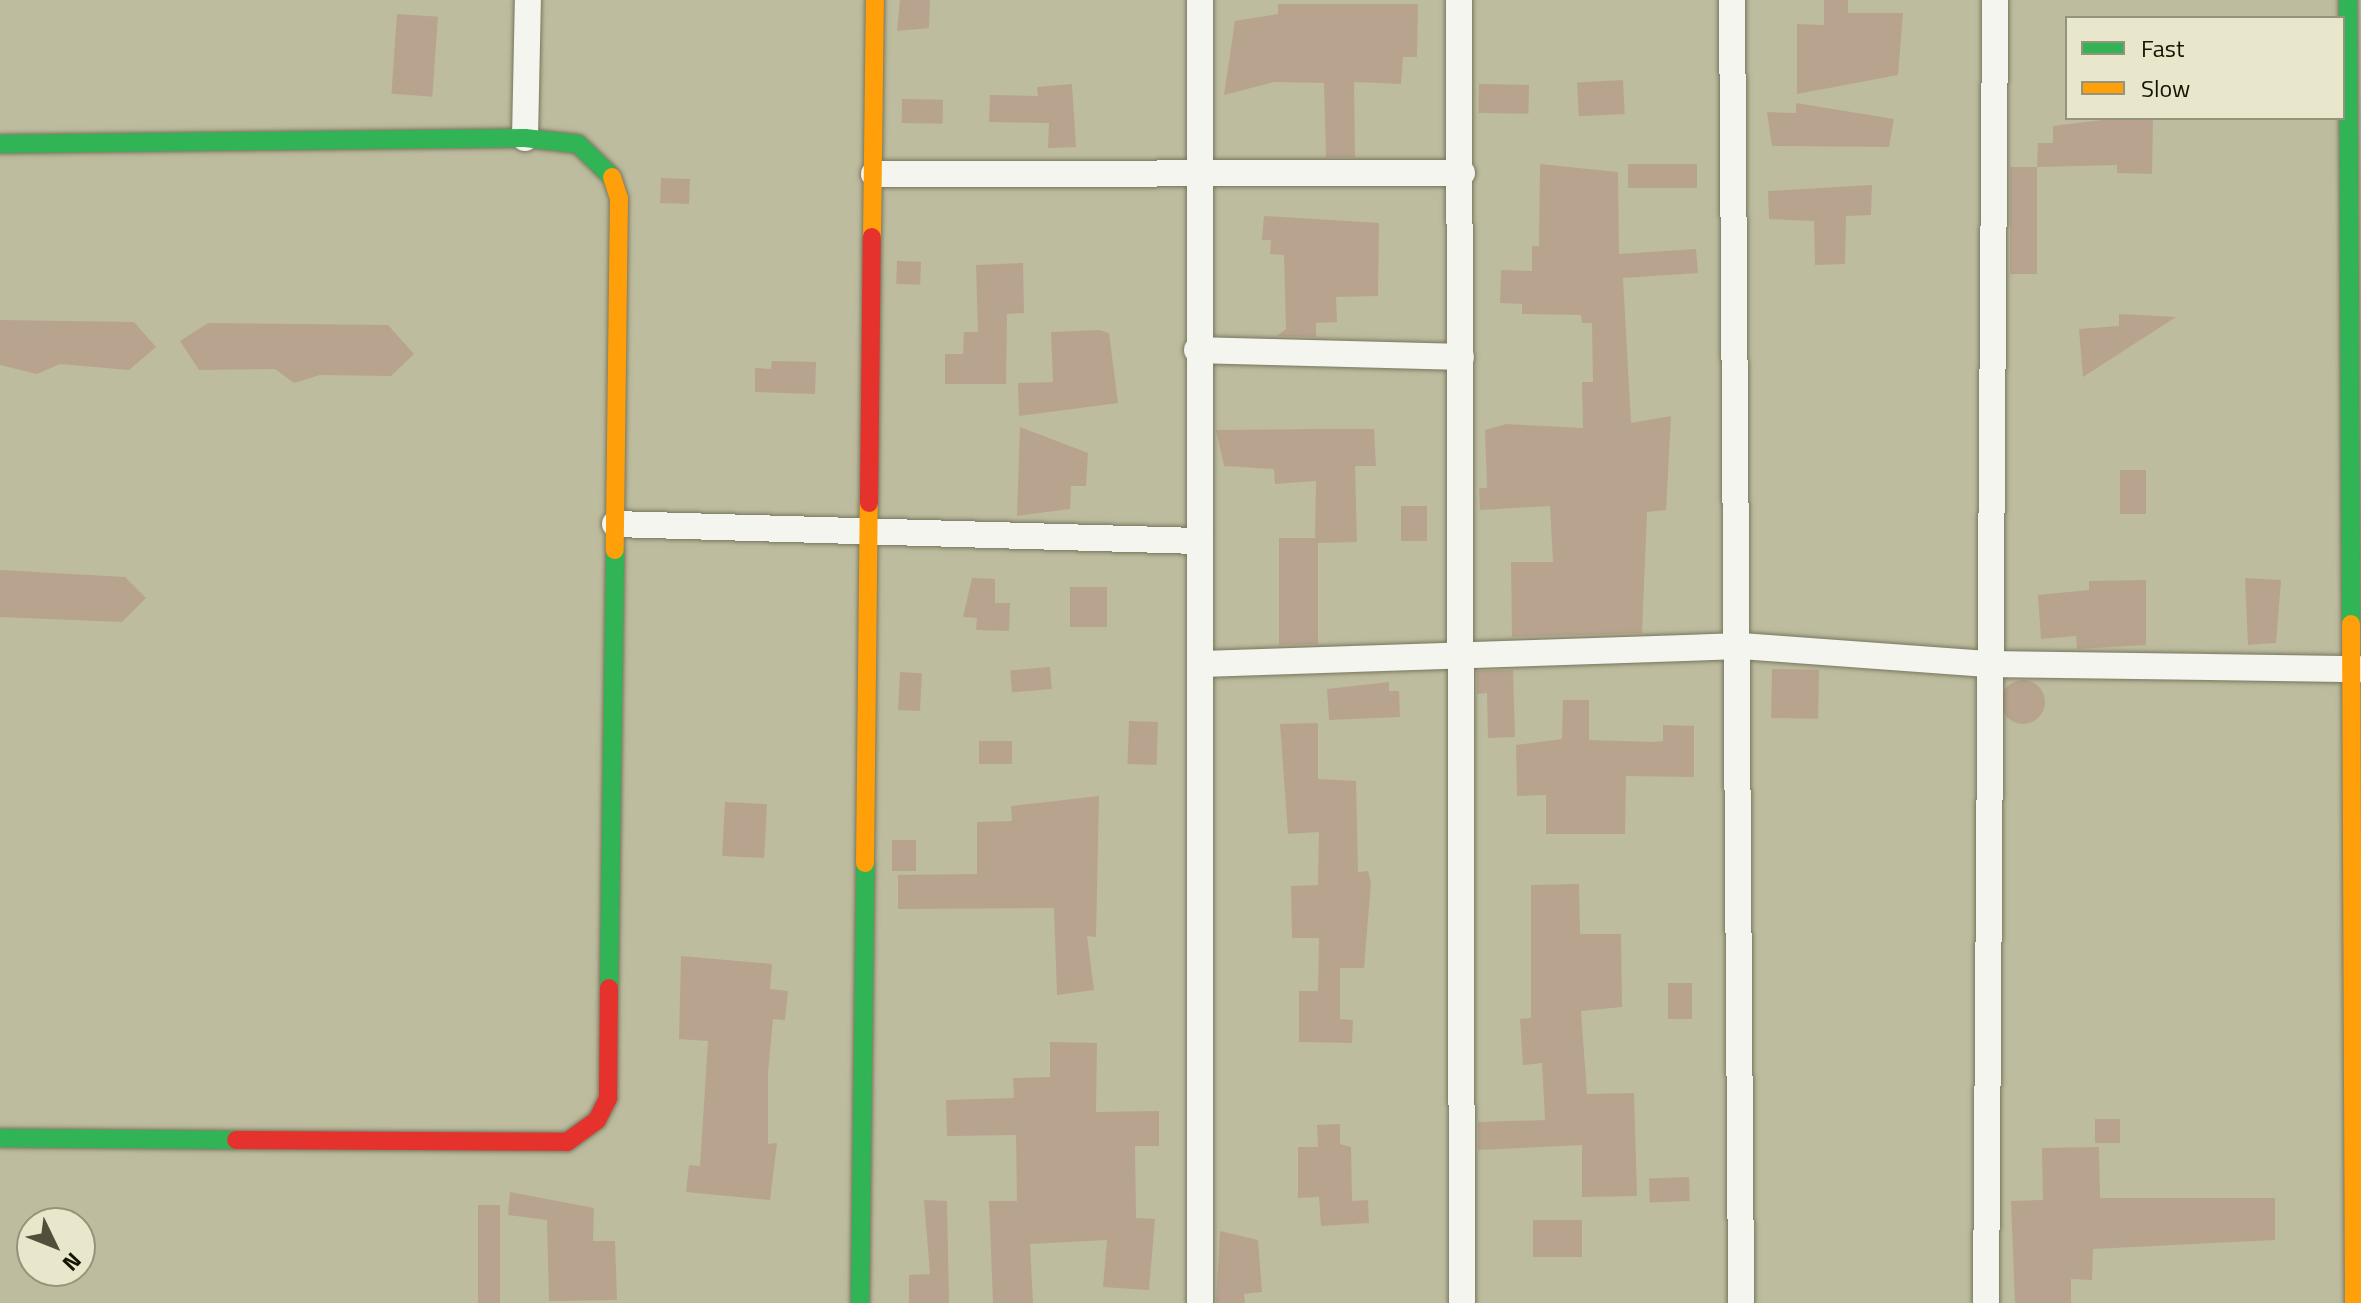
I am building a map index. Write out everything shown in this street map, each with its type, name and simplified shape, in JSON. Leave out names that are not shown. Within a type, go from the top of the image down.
[{"type":"street","points":[[525,138],[528,0]]},
{"type":"street","points":[[860,1303],[875,0]]},
{"type":"street","points":[[1200,0],[1196,177],[1202,664],[1200,1303]]},
{"type":"street","points":[[1459,0],[1462,173],[1456,658],[1462,1303]]},
{"type":"street","points":[[1732,0],[1741,646],[1741,1303]]},
{"type":"street","points":[[1986,1303],[1987,664],[1995,0]]},
{"type":"street","points":[[2348,0],[2355,445],[2354,1303]]},
{"type":"street","points":[[0,144],[525,138],[578,144],[608,167],[619,198],[608,1098],[597,1120],[567,1142],[0,1138]]},
{"type":"street","points":[[874,174],[1196,177],[1462,173]]},
{"type":"street","points":[[1197,350],[1461,357]]},
{"type":"street","points":[[615,524],[868,527],[1199,541]]},
{"type":"street","points":[[1202,664],[1456,658],[1741,646],[1987,664],[2356,668]]},
{"type":"building","points":[[900,0],[930,0],[929,28],[897,31]]},
{"type":"building","points":[[1824,0],[1848,0],[1848,13],[1903,13],[1898,75],[1797,94],[1797,24],[1824,25]]},
{"type":"building","points":[[1278,4],[1418,4],[1417,57],[1403,57],[1401,84],[1354,82],[1355,157],[1326,157],[1324,83],[1274,82],[1224,95],[1235,21],[1278,14]]},
{"type":"building","points":[[397,14],[438,17],[432,97],[391,94]]},
{"type":"building","points":[[1623,80],[1625,114],[1579,116],[1577,82]]},
{"type":"building","points":[[1072,84],[1076,147],[1048,148],[1049,123],[989,122],[990,95],[1038,96],[1037,87]]},
{"type":"building","points":[[1479,84],[1529,85],[1528,114],[1478,113]]},
{"type":"building","points":[[902,99],[943,100],[943,124],[902,123]]},
{"type":"building","points":[[1796,103],[1894,119],[1889,147],[1772,146],[1767,112],[1796,113]]},
{"type":"building","points":[[2102,120],[2153,120],[2152,174],[2117,173],[2117,165],[2037,167],[2038,143],[2053,143],[2053,126]]},
{"type":"building","points":[[1540,164],[1618,172],[1619,254],[1696,249],[1698,273],[1623,278],[1631,423],[1671,416],[1666,510],[1647,512],[1642,633],[1512,637],[1511,562],[1553,562],[1550,506],[1480,510],[1479,488],[1487,488],[1485,430],[1506,424],[1583,428],[1582,382],[1593,382],[1592,323],[1582,323],[1581,315],[1522,314],[1522,304],[1500,303],[1501,270],[1532,271],[1532,246],[1539,246]]},
{"type":"building","points":[[1628,164],[1697,164],[1697,188],[1628,188]]},
{"type":"building","points":[[2010,167],[2037,167],[2037,274],[2010,274]]},
{"type":"building","points":[[661,178],[690,179],[689,204],[660,203]]},
{"type":"building","points":[[1872,185],[1871,215],[1846,216],[1845,264],[1815,265],[1814,221],[1769,219],[1768,191]]},
{"type":"building","points":[[1264,216],[1379,223],[1378,296],[1336,297],[1337,322],[1316,323],[1316,337],[1277,336],[1286,329],[1284,255],[1270,254],[1271,240],[1262,240]]},
{"type":"building","points":[[897,261],[921,262],[920,285],[896,284]]},
{"type":"building","points":[[1023,263],[1024,313],[1007,314],[1006,384],[945,384],[945,354],[963,354],[964,332],[978,332],[976,265]]},
{"type":"building","points":[[2119,314],[2176,317],[2083,377],[2079,329],[2119,326]]},
{"type":"building","points":[[0,320],[134,322],[156,347],[129,370],[60,364],[37,374],[0,365]]},
{"type":"building","points":[[208,323],[388,325],[414,354],[391,376],[320,375],[294,383],[275,369],[199,370],[180,341]]},
{"type":"building","points":[[1099,330],[1109,333],[1118,403],[1019,416],[1018,383],[1053,382],[1051,332]]},
{"type":"building","points":[[772,361],[816,362],[815,394],[755,392],[755,368],[771,369]]},
{"type":"building","points":[[1020,427],[1088,453],[1086,486],[1071,486],[1070,509],[1017,516]]},
{"type":"building","points":[[1374,429],[1376,466],[1355,466],[1357,542],[1318,543],[1318,644],[1279,645],[1279,538],[1315,538],[1316,481],[1275,484],[1274,469],[1224,466],[1216,430]]},
{"type":"building","points":[[2120,470],[2146,470],[2146,514],[2120,514]]},
{"type":"building","points":[[1401,506],[1427,506],[1427,541],[1401,541]]},
{"type":"building","points":[[0,570],[125,577],[146,598],[122,622],[0,617]]},
{"type":"building","points":[[972,578],[995,579],[995,603],[1010,603],[1009,631],[976,630],[977,618],[963,617]]},
{"type":"building","points":[[2245,578],[2281,580],[2276,643],[2248,645]]},
{"type":"building","points":[[2146,580],[2146,645],[2077,649],[2076,636],[2041,639],[2038,595],[2089,590],[2089,581]]},
{"type":"building","points":[[1070,587],[1107,587],[1107,627],[1070,627]]},
{"type":"building","points":[[1050,667],[1052,689],[1012,692],[1010,670]]},
{"type":"building","points":[[1772,669],[1819,670],[1818,719],[1771,718]]},
{"type":"building","points":[[1513,670],[1515,737],[1488,738],[1487,693],[1477,694],[1477,671]]},
{"type":"building","points":[[900,672],[922,673],[920,711],[898,710]]},
{"type":"building","points":[[2023,680],[2038,687],[2045,702],[2038,717],[2023,724],[2008,717],[2001,702],[2008,687]]},
{"type":"building","points":[[1389,682],[1389,691],[1399,691],[1400,717],[1329,720],[1327,689]]},
{"type":"building","points":[[1563,700],[1589,700],[1589,740],[1663,741],[1663,725],[1694,726],[1694,777],[1626,776],[1625,834],[1546,834],[1546,795],[1517,796],[1516,745],[1562,739]]},
{"type":"building","points":[[1129,721],[1158,722],[1156,765],[1127,764]]},
{"type":"building","points":[[1318,723],[1318,779],[1356,781],[1358,872],[1368,871],[1371,883],[1364,968],[1340,968],[1340,1019],[1353,1020],[1352,1043],[1299,1042],[1299,991],[1318,991],[1319,938],[1292,938],[1291,886],[1318,885],[1319,832],[1288,834],[1280,724]]},
{"type":"building","points":[[979,741],[1012,741],[1012,764],[979,764]]},
{"type":"building","points":[[1099,796],[1096,937],[1087,936],[1094,990],[1057,995],[1054,908],[898,909],[898,875],[977,874],[977,822],[1012,821],[1011,806]]},
{"type":"building","points":[[725,802],[767,804],[764,858],[722,856]]},
{"type":"building","points":[[892,840],[916,840],[916,871],[892,871]]},
{"type":"building","points":[[1579,884],[1580,934],[1621,934],[1622,1007],[1581,1011],[1587,1094],[1634,1093],[1637,1196],[1582,1197],[1582,1145],[1478,1150],[1478,1122],[1545,1120],[1542,1063],[1523,1065],[1520,1019],[1531,1018],[1531,885]]},
{"type":"building","points":[[681,956],[772,964],[770,989],[788,991],[785,1020],[773,1019],[768,1072],[768,1144],[777,1143],[770,1200],[686,1192],[689,1165],[700,1166],[708,1041],[679,1039]]},
{"type":"building","points":[[1668,983],[1692,983],[1692,1019],[1668,1019]]},
{"type":"building","points":[[1050,1042],[1097,1043],[1096,1112],[1159,1111],[1159,1146],[1135,1146],[1136,1218],[1155,1219],[1149,1290],[1103,1287],[1107,1240],[1030,1244],[1033,1303],[993,1303],[989,1201],[1017,1201],[1016,1135],[947,1136],[946,1100],[1014,1098],[1013,1078],[1050,1077]]},
{"type":"building","points":[[2095,1119],[2120,1119],[2120,1143],[2095,1143]]},
{"type":"building","points":[[1340,1124],[1340,1144],[1351,1147],[1352,1201],[1368,1200],[1369,1223],[1321,1226],[1319,1197],[1298,1198],[1298,1147],[1318,1147],[1317,1125]]},
{"type":"building","points":[[2099,1147],[2100,1198],[2275,1198],[2275,1240],[2093,1249],[2092,1280],[2071,1279],[2071,1303],[2015,1303],[2011,1201],[2043,1200],[2042,1148]]},
{"type":"building","points":[[1689,1177],[1690,1201],[1650,1202],[1649,1178]]},
{"type":"building","points":[[510,1192],[594,1208],[593,1241],[615,1241],[617,1300],[549,1301],[547,1220],[508,1215]]},
{"type":"building","points":[[924,1200],[947,1201],[949,1303],[909,1303],[909,1275],[930,1274]]},
{"type":"building","points":[[478,1205],[500,1205],[500,1303],[478,1303]]},
{"type":"building","points":[[1533,1220],[1582,1220],[1582,1257],[1533,1257]]},
{"type":"building","points":[[1220,1231],[1258,1240],[1262,1292],[1244,1294],[1245,1303],[1216,1303]]},
{"type":"traffic: fast","points":[[2348,0],[2351,624]]},
{"type":"traffic: fast","points":[[0,144],[525,138],[578,144],[612,177]]},
{"type":"traffic: fast","points":[[609,988],[615,550]]},
{"type":"traffic: fast","points":[[860,1303],[865,863]]},
{"type":"traffic: fast","points":[[0,1138],[236,1140]]},
{"type":"traffic: slow","points":[[872,237],[875,0]]},
{"type":"traffic: slow","points":[[612,177],[619,198],[615,550]]},
{"type":"traffic: slow","points":[[865,863],[869,503]]},
{"type":"traffic: slow","points":[[2351,624],[2354,1303]]},
{"type":"traffic: jam","points":[[869,503],[872,237]]},
{"type":"traffic: jam","points":[[236,1140],[567,1142],[597,1120],[608,1098],[609,988]]}]
